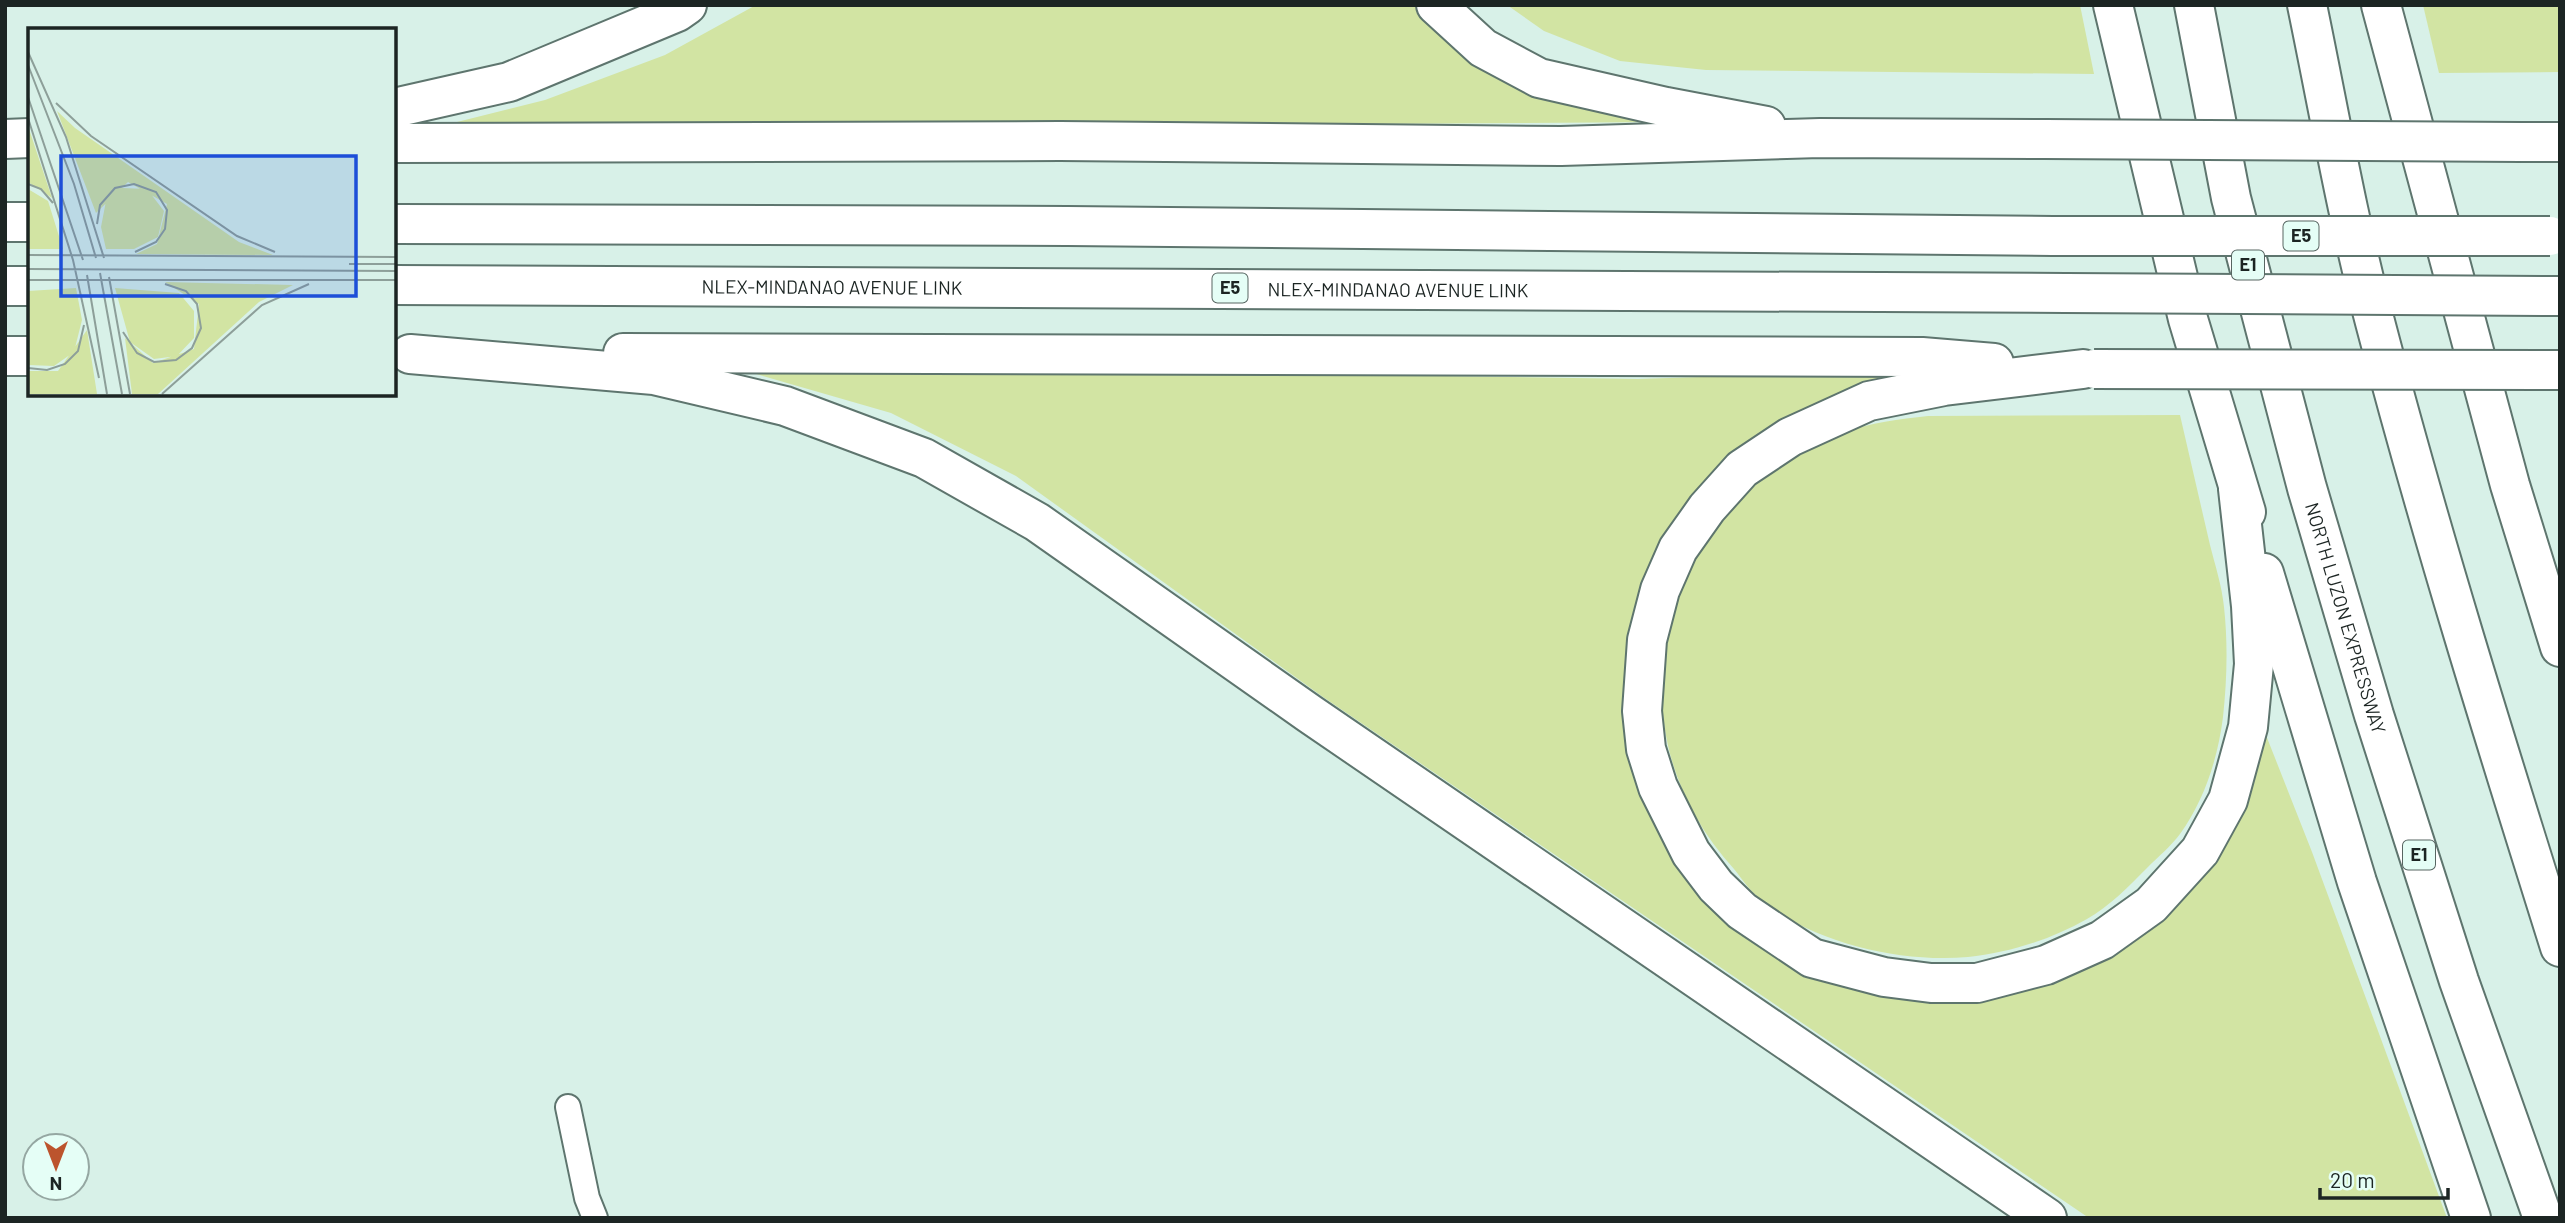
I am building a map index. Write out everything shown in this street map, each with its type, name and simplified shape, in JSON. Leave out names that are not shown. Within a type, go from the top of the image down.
[{"type":"highway","points":[[396,108],[509,82],[677,12],[687,5]]},
{"type":"highway","points":[[1436,5],[1483,48],[1539,78],[1820,138]]},
{"type":"highway","points":[[2113,5],[2188,319],[2238,489],[2357,882],[2471,1218]]},
{"type":"highway","name":"NORTH LUZON EXPRESSWAY","points":[[2194,5],[2231,198],[2311,501],[2374,715],[2459,981],[2543,1218]]},
{"type":"highway","points":[[2307,5],[2346,199],[2374,320],[2483,701],[2560,947]]},
{"type":"highway","points":[[2381,5],[2510,485],[2560,647]]},
{"type":"highway","points":[[396,143],[1074,141],[1561,146],[1820,138],[2542,141]]},
{"type":"highway","points":[[5,141],[28,140]]},
{"type":"highway","points":[[5,222],[28,222]]},
{"type":"highway","name":"E5","points":[[396,224],[1082,226],[2053,236],[2555,236]]},
{"type":"highway","name":"NLEX-MINDANAO AVENUE LINK","points":[[396,285],[2560,296]]},
{"type":"highway","points":[[5,286],[28,286]]},
{"type":"highway","points":[[402,354],[723,352],[1908,357],[2089,369],[2560,370]]},
{"type":"highway","points":[[402,354],[654,374],[785,406],[924,458],[1037,522],[1310,714],[2047,1218]]},
{"type":"highway","points":[[5,356],[28,356]]},
{"type":"highway","points":[[2089,369],[1944,386],[1868,401],[1790,437],[1742,470],[1707,509],[1678,549],[1660,590],[1647,640],[1642,711],[1646,750],[1658,787],[1691,853],[1716,886],[1742,911],[1812,958],[1884,977],[1931,983],[1977,983],[2046,965],[2102,940],[2151,905],[2200,851],[2228,800],[2248,727],[2253,664],[2252,617],[2238,489]]},
{"type":"lane","points":[[568,1107],[587,1198],[595,1218]]},
{"type":"green space","points":[[756,5],[1415,5],[1468,56],[1664,122],[425,130],[545,100],[665,55]]},
{"type":"green space","points":[[1507,5],[2080,5],[2094,74],[1706,70],[1620,61],[1544,31]]},
{"type":"green space","points":[[2423,5],[2560,5],[2560,72],[2439,73]]},
{"type":"green space","points":[[725,365],[1638,379],[1919,370],[1782,421],[1644,582],[1676,862],[1882,993],[2112,952],[2262,725],[2312,852],[2447,1218],[2089,1218],[1323,697],[1016,476],[891,413]]},
{"type":"green space","points":[[2180,415],[2222,591],[2226,662],[2223,717],[2214,763],[2196,808],[2176,838],[2126,888],[2095,914],[2045,939],[1983,955],[1914,957],[1858,947],[1805,927],[1756,896],[1708,836],[1687,801],[1673,764],[1665,726],[1662,688],[1665,648],[1674,609],[1688,569],[1700,546],[1732,504],[1773,468],[1795,454],[1843,432],[1875,424],[1928,416]]}]
